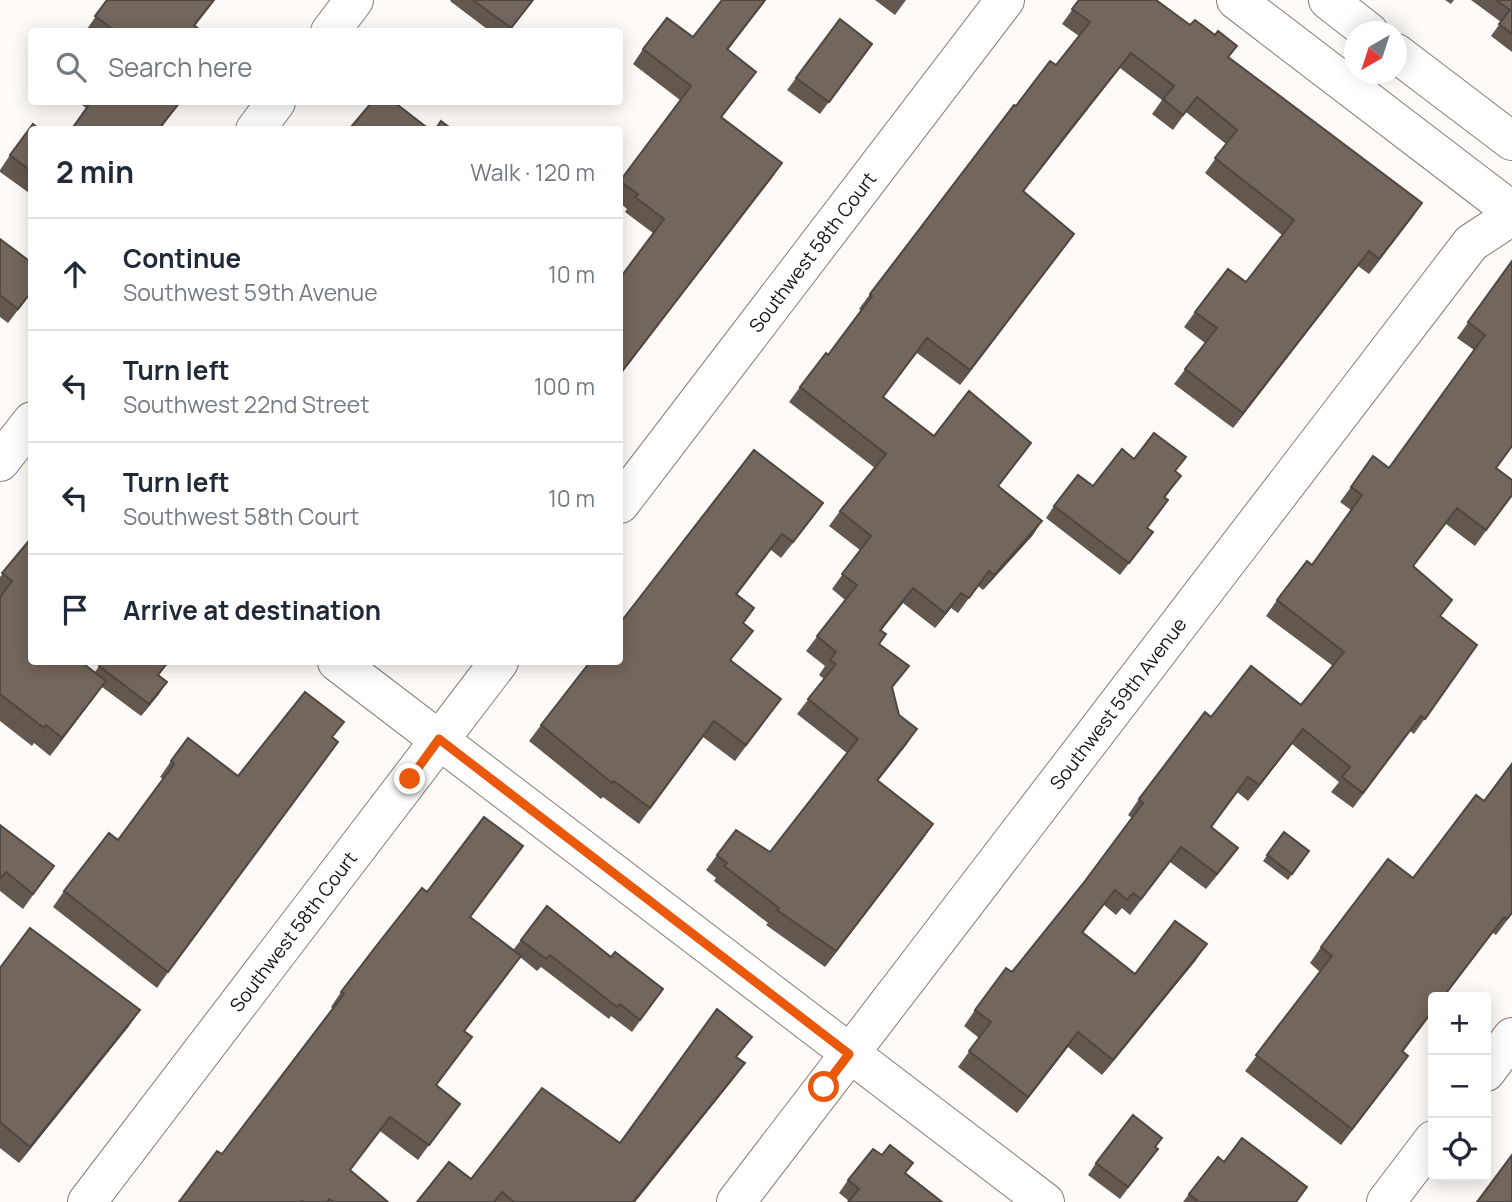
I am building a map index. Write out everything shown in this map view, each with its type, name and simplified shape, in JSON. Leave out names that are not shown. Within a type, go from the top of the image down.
[{"type":"street","points":[[333,28],[354,0]]},
{"type":"street","name":"Southwest 58th Court","points":[[623,500],[1005,0]]},
{"type":"street","points":[[1236,0],[1512,214]]},
{"type":"street","points":[[1328,0],[1355,21]]},
{"type":"street","points":[[1407,60],[1512,141]]},
{"type":"street","points":[[258,126],[274,105]]},
{"type":"street","name":"Southwest 59th Avenue","points":[[736,1202],[1471,243],[1512,214]]},
{"type":"street","points":[[0,462],[22,421]]},
{"type":"street","points":[[341,665],[1045,1202]]},
{"type":"street","name":"Southwest 58th Court","points":[[87,1202],[497,665]]},
{"type":"street","points":[[1491,1065],[1512,1037]]},
{"type":"street","points":[[1386,1202],[1428,1147]]},
{"type":"building","points":[[107,0],[214,0],[194,25],[197,28],[111,28],[95,16]]},
{"type":"building","points":[[473,0],[533,0],[511,28]]},
{"type":"building","points":[[722,0],[765,0],[727,49],[756,72],[721,117],[782,163],[623,370],[623,274],[664,219],[635,197],[638,194],[623,183],[623,177],[691,86],[643,49],[667,18],[693,37]]},
{"type":"building","points":[[1079,0],[1156,0],[1190,25],[1195,20],[1215,35],[1218,31],[1237,46],[1228,57],[1422,203],[1379,259],[1369,251],[1243,413],[1185,369],[1217,328],[1195,312],[1228,269],[1246,282],[1294,220],[1215,158],[1237,130],[1197,97],[1183,115],[1163,99],[1174,86],[1131,53],[1072,127],[1023,191],[1074,234],[970,370],[927,338],[883,397],[934,436],[969,391],[1031,443],[998,486],[1042,521],[994,575],[989,571],[969,598],[961,593],[945,613],[913,588],[880,630],[886,634],[879,644],[909,666],[892,687],[899,715],[917,729],[877,780],[933,824],[836,951],[777,910],[779,908],[724,866],[727,863],[717,855],[736,830],[770,852],[858,739],[808,699],[836,664],[830,660],[836,652],[817,636],[857,585],[842,574],[871,536],[840,511],[886,454],[800,387],[826,353],[828,355],[872,296],[870,294],[1014,105],[1016,106],[1050,61],[1056,65],[1090,22],[1072,9]]},
{"type":"building","points":[[1496,0],[1512,0],[1512,34],[1499,24],[1510,10]]},
{"type":"building","points":[[840,19],[872,44],[829,102],[796,78]]},
{"type":"building","points":[[89,105],[178,105],[161,126],[74,126]]},
{"type":"building","points":[[369,105],[398,105],[425,126],[352,126]]},
{"type":"building","points":[[28,131],[28,169],[10,155]]},
{"type":"building","points":[[0,239],[28,260],[28,296],[18,309],[0,295]]},
{"type":"building","points":[[1512,261],[1512,446],[1496,468],[1512,480],[1512,495],[1486,530],[1457,508],[1413,566],[1452,600],[1440,616],[1477,645],[1425,719],[1421,716],[1363,793],[1342,777],[1350,767],[1303,729],[1259,785],[1248,777],[1211,827],[1238,848],[1217,874],[1181,847],[1141,899],[1133,893],[1127,900],[1115,890],[1082,932],[1135,974],[1175,921],[1207,944],[1113,1060],[1078,1032],[1028,1097],[969,1051],[991,1022],[975,1010],[1006,968],[1012,972],[1082,885],[1143,803],[1139,799],[1205,712],[1211,717],[1251,666],[1301,705],[1344,652],[1277,600],[1307,561],[1312,565],[1362,495],[1351,487],[1373,456],[1389,468],[1485,335],[1468,322]]},
{"type":"building","points":[[1154,433],[1186,457],[1175,471],[1181,476],[1164,497],[1168,500],[1147,528],[1153,532],[1129,563],[1054,506],[1078,475],[1093,486],[1122,449],[1134,459]]},
{"type":"building","points":[[754,450],[823,503],[793,542],[782,534],[736,594],[754,608],[743,623],[753,631],[730,660],[781,699],[746,745],[714,721],[650,808],[614,781],[612,783],[541,725],[588,665],[623,665],[623,619]]},
{"type":"building","points":[[28,542],[28,665],[85,665],[106,681],[62,738],[46,725],[44,728],[0,694],[0,597],[12,581],[2,573]]},
{"type":"building","points":[[166,665],[158,675],[167,682],[149,704],[99,666]]},
{"type":"building","points":[[305,692],[344,722],[332,737],[338,742],[168,972],[64,891],[109,833],[118,840],[174,764],[171,761],[188,738],[238,776]]},
{"type":"building","points":[[1511,765],[1512,913],[1507,919],[1504,917],[1447,992],[1428,992],[1428,1017],[1402,1051],[1408,1056],[1352,1129],[1256,1055],[1332,956],[1321,947],[1388,859],[1413,878],[1476,795],[1484,801]]},
{"type":"building","points":[[484,817],[523,846],[470,917],[521,956],[464,1031],[472,1037],[436,1085],[460,1104],[429,1145],[390,1117],[350,1170],[388,1202],[334,1202],[329,1199],[327,1202],[179,1202],[217,1151],[222,1154],[344,994],[341,992],[422,888],[427,892]]},
{"type":"building","points":[[0,825],[54,866],[33,894],[6,872],[0,879]]},
{"type":"building","points":[[1284,832],[1309,851],[1292,874],[1267,855]]},
{"type":"building","points":[[547,906],[611,957],[615,952],[663,989],[640,1020],[620,1004],[617,1007],[550,955],[546,959],[521,940]]},
{"type":"building","points":[[30,928],[140,1010],[30,1147],[0,1122],[0,968]]},
{"type":"building","points":[[717,1009],[752,1037],[736,1057],[745,1063],[633,1202],[514,1202],[502,1192],[494,1202],[417,1202],[449,1162],[471,1179],[542,1088],[620,1143]]},
{"type":"building","points":[[1133,1115],[1162,1138],[1155,1147],[1158,1149],[1128,1187],[1096,1163]]},
{"type":"building","points":[[1242,1138],[1307,1187],[1296,1202],[1195,1202],[1197,1200],[1189,1194],[1218,1157],[1224,1162]]},
{"type":"building","points":[[890,1145],[913,1163],[905,1173],[942,1202],[848,1202],[859,1189],[848,1180],[873,1149],[882,1155]]},
{"type":"building","points":[[1512,1155],[1512,1202],[1477,1202]]},
{"type":"route","points":[[410,779],[439,739],[849,1054],[824,1087]]}]
